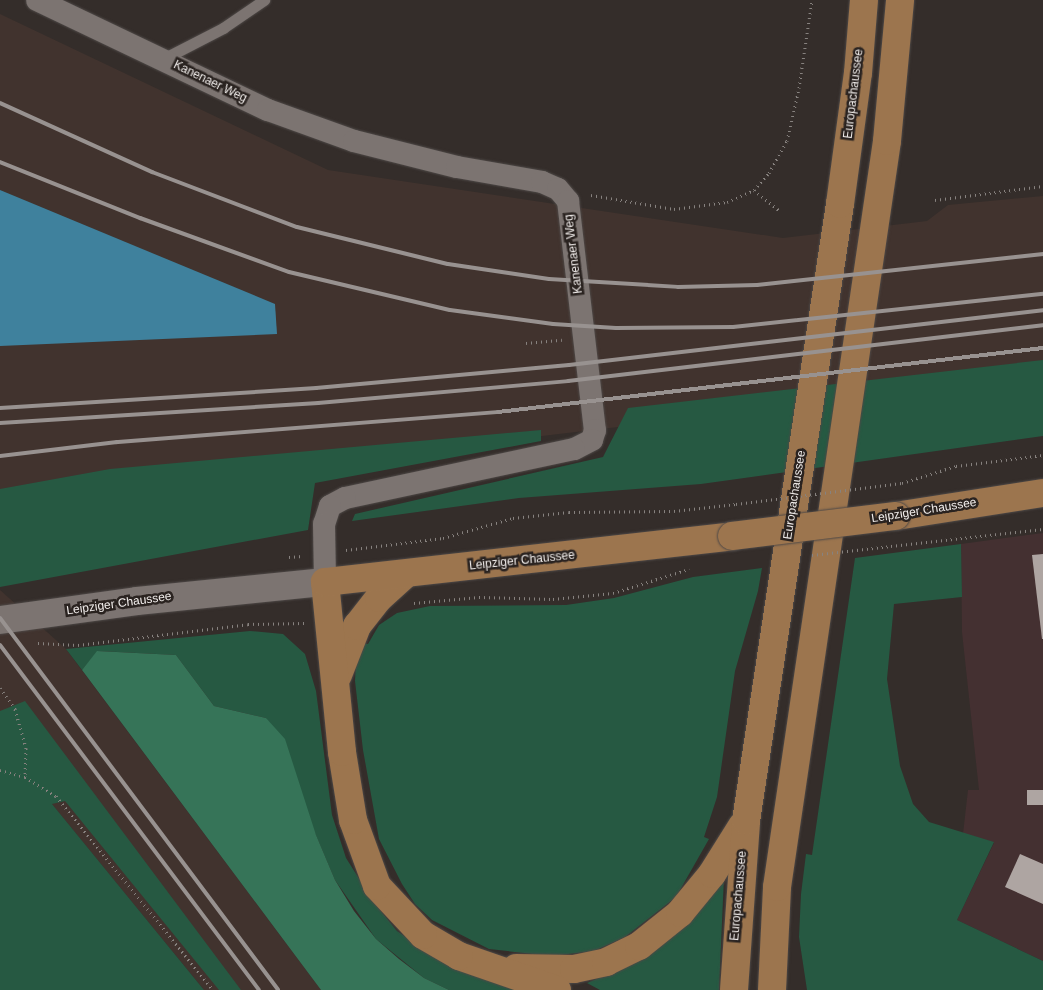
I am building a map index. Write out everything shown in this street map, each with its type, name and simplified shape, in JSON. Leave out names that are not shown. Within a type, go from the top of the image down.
[{"type":"main road","name":"Europachaussee","points":[[734,990],[746,821],[840,204],[858,73],[864,0]]},
{"type":"main road","points":[[772,990],[772,951],[785,823],[888,141],[900,0]]},
{"type":"main road","name":"Leipziger Chaussee","points":[[0,620],[137,601],[406,574],[732,536],[896,516],[1043,493]]},
{"type":"main road","points":[[336,684],[357,626],[379,598],[406,574]]},
{"type":"main road","points":[[325,582],[353,820],[377,886],[423,935],[459,956],[557,990]]},
{"type":"main road","points":[[497,968],[574,969],[606,962],[639,946],[659,932],[691,901],[746,821]]},
{"type":"main road","points":[[772,951],[791,990]]},
{"type":"street","name":"Kanenaer Weg","points":[[37,0],[268,110],[354,141],[458,167],[542,182],[558,189],[568,201],[595,430],[592,440],[574,449],[344,498],[330,506],[324,524],[325,582]]},
{"type":"lane","points":[[163,59],[223,28],[264,0]]},
{"type":"path","points":[[558,189],[674,209],[727,202],[754,190],[769,173],[787,141],[799,88],[812,0]]},
{"type":"path","points":[[935,200],[1043,186]]},
{"type":"path","points":[[754,190],[780,212]]},
{"type":"path","points":[[526,343],[568,339]]},
{"type":"path","points":[[287,557],[443,538],[494,522],[522,517],[569,512],[674,512],[902,484],[956,466],[1043,456]]},
{"type":"path","points":[[891,546],[1043,529]]},
{"type":"path","points":[[0,688],[14,709],[26,748],[26,777]]},
{"type":"path","points":[[0,770],[26,777],[56,796],[213,990]]},
{"type":"shaded area","points":[[0,14],[328,170],[783,238],[927,221],[948,205],[1043,196],[1043,377],[304,464],[0,584]]},
{"type":"shaded area","points":[[1043,533],[1043,961],[957,920],[994,843],[963,834],[968,790],[979,790],[962,632],[961,544]]},
{"type":"shaded area","points":[[0,590],[66,649],[321,990],[204,990],[51,803],[0,723]]},
{"type":"green space","points":[[1043,360],[1043,436],[701,484],[519,498],[352,521],[355,514],[603,457],[628,408]]},
{"type":"green space","points":[[541,430],[541,441],[315,483],[308,530],[0,587],[0,489],[110,469]]},
{"type":"green space","points":[[961,544],[962,597],[894,604],[887,679],[900,766],[913,804],[929,822],[994,842],[957,920],[1043,961],[1043,990],[807,990],[799,937],[801,894],[806,854],[812,855],[855,558]]},
{"type":"green space","points":[[762,568],[758,591],[735,671],[717,797],[704,837],[709,839],[676,897],[625,937],[594,951],[551,956],[489,949],[432,920],[415,904],[402,884],[379,839],[363,750],[355,681],[356,660],[361,643],[368,644],[379,625],[397,613],[430,606],[566,605],[614,598],[693,577]]},
{"type":"green space","points":[[250,631],[283,634],[305,654],[316,691],[332,815],[346,858],[375,904],[397,931],[432,955],[480,978],[524,990],[449,990],[424,978],[376,939],[335,880],[266,718],[214,706],[176,655],[98,651],[82,670],[66,649]]},
{"type":"green space","points":[[97,651],[176,655],[214,706],[266,718],[285,739],[316,835],[335,880],[354,911],[376,939],[399,959],[424,978],[449,990],[321,990],[82,670]]},
{"type":"green space","points":[[25,701],[241,990],[219,990],[65,801],[52,804],[204,990],[0,990],[0,711]]},
{"type":"green space","points":[[724,877],[719,990],[600,990],[587,983],[608,974]]},
{"type":"water","points":[[0,190],[275,304],[277,334],[0,346]]},
{"type":"building","points":[[1043,554],[1043,639],[1042,639],[1032,555]]},
{"type":"building","points":[[1027,790],[1043,790],[1043,805],[1027,805]]},
{"type":"building","points":[[1020,854],[1043,864],[1043,904],[1005,887]]},
{"type":"railway","points":[[0,103],[152,172],[297,227],[448,264],[549,279],[678,287],[757,285],[1043,254]]},
{"type":"railway","points":[[0,162],[140,218],[289,272],[450,310],[553,324],[616,328],[733,327],[1043,294]]},
{"type":"railway","points":[[0,408],[316,388],[569,365],[1043,310]]},
{"type":"railway","points":[[0,423],[318,403],[568,381],[1043,325]]},
{"type":"railway","points":[[0,456],[117,442],[498,412],[1043,348]]},
{"type":"railway","points":[[0,618],[278,990]]},
{"type":"railway","points":[[0,645],[259,990]]}]
